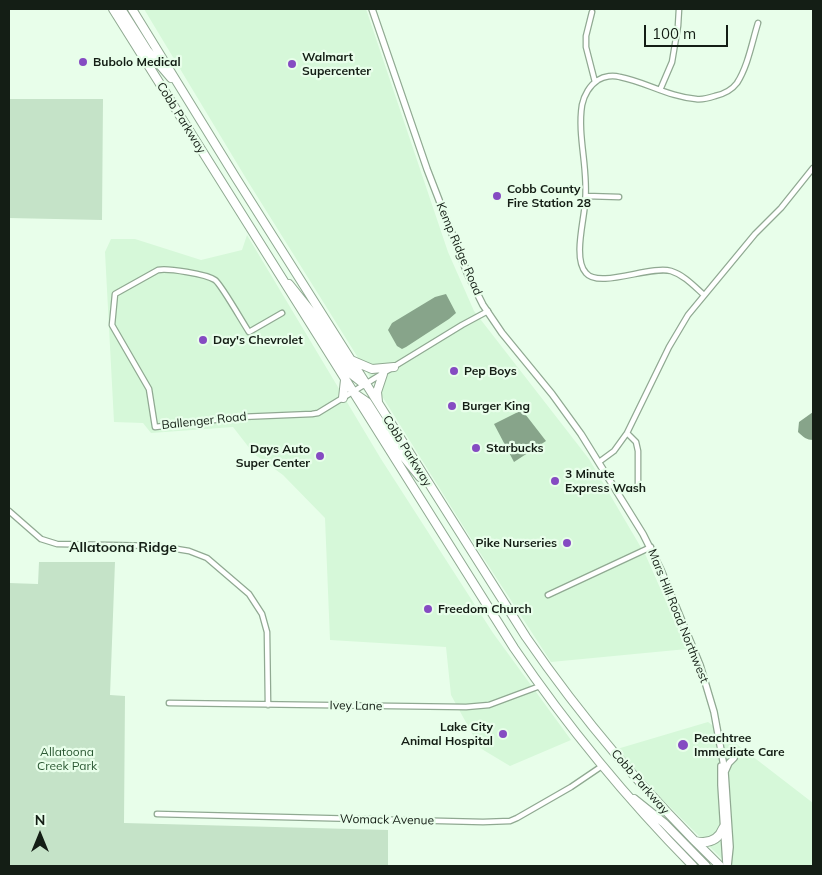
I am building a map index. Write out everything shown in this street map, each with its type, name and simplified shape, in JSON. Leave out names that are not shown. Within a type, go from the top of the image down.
[{"type":"main road","name":"Cobb Parkway","points":[[113,9],[497,622],[540,686],[624,792],[694,866]]},
{"type":"main road","points":[[121,9],[164,72],[177,82]]},
{"type":"main road","name":"Cobb Parkway","points":[[132,9],[500,599],[543,663],[630,772],[693,840],[720,866]]},
{"type":"main road","points":[[283,280],[293,288],[309,309],[350,373],[355,379],[366,385]]},
{"type":"main road","points":[[350,360],[372,369],[394,367]]},
{"type":"main road","points":[[378,404],[377,392],[384,374]]},
{"type":"main road","points":[[343,398],[345,380]]},
{"type":"main road","points":[[353,392],[368,402],[397,449],[412,469],[430,487]]},
{"type":"main road","points":[[624,792],[664,823],[706,866]]},
{"type":"main road","points":[[693,840],[710,842],[720,834],[723,828]]},
{"type":"street","name":"Kemp Ridge Road","points":[[372,9],[440,203],[468,275],[488,311],[513,348],[552,394],[599,462]]},
{"type":"street","points":[[660,90],[672,62],[679,9]]},
{"type":"street","points":[[592,12],[586,36],[586,47],[596,82]]},
{"type":"street","points":[[704,295],[681,275],[669,270],[602,278],[593,277],[586,273],[580,259],[586,196],[581,127],[582,103],[590,86],[600,78],[608,76],[619,76],[678,96],[701,99],[732,90],[744,70],[758,23]]},
{"type":"street","points":[[599,462],[614,451],[627,433],[669,347],[688,315],[754,234],[781,208],[813,168]]},
{"type":"street","points":[[586,196],[619,197]]},
{"type":"street","name":"Ballenger Road","points":[[282,313],[249,332],[215,280],[193,273],[166,268],[158,270],[115,294],[112,325],[148,389],[155,426],[240,417],[312,414],[327,408],[488,311]]},
{"type":"street","points":[[627,433],[636,442],[638,451],[638,486]]},
{"type":"street","name":"Mars Hill Road Northwest","points":[[599,462],[651,547],[687,631],[704,677],[715,718],[725,772],[730,847],[727,866]]},
{"type":"street","points":[[9,511],[41,539],[57,544],[158,546],[189,551],[207,558],[249,594],[262,614],[267,632],[268,705]]},
{"type":"street","points":[[548,595],[651,547]]},
{"type":"street","name":"Ivey Lane","points":[[169,703],[466,707],[489,705],[540,686]]},
{"type":"street","points":[[725,772],[729,763],[734,758]]},
{"type":"street","name":"Mars Hill Road Northwest","points":[[722,759],[720,786],[727,866]]},
{"type":"street","name":"Womack Avenue","points":[[156,814],[483,822],[510,821],[602,766]]},
{"type":"shaded area","points":[[144,9],[366,9],[448,252],[474,311],[589,459],[646,556],[687,649],[551,662],[475,545],[247,180]]},
{"type":"shaded area","points":[[247,235],[381,459],[493,633],[571,740],[510,766],[480,748],[451,695],[446,647],[330,640],[325,518],[283,475],[254,454],[233,427],[151,433],[143,423],[114,422],[105,252],[111,239],[135,239],[201,260],[242,250]]},
{"type":"shaded area","points":[[446,294],[456,313],[406,347],[402,349],[397,346],[388,330],[392,323],[435,297]]},
{"type":"shaded area","points":[[522,410],[546,441],[514,462],[494,424]]},
{"type":"shaded area","points":[[813,412],[813,440],[805,438],[798,432],[799,422]]},
{"type":"shaded area","points":[[708,722],[813,803],[813,866],[729,866],[663,800],[617,749]]},
{"type":"green space","points":[[9,99],[103,99],[102,220],[9,218]]},
{"type":"green space","name":"Allatoona Creek Park","points":[[39,562],[115,562],[110,695],[125,696],[124,823],[388,830],[388,866],[9,866],[9,583],[38,584]]},
{"type":"place","name":"Bubolo Medical","points":[[83,62]]},
{"type":"place","name":"Walmart Supercenter","points":[[292,64]]},
{"type":"place","name":"Cobb County Fire Station 28","points":[[497,196]]},
{"type":"place","name":"Day's Chevrolet","points":[[203,340]]},
{"type":"place","name":"Pep Boys","points":[[454,371]]},
{"type":"place","name":"Burger King","points":[[452,406]]},
{"type":"place","name":"Starbucks","points":[[476,448]]},
{"type":"place","name":"Days Auto Super Center","points":[[320,456]]},
{"type":"place","name":"3 Minute Express Wash","points":[[555,481]]},
{"type":"place","name":"Pike Nurseries","points":[[567,543]]},
{"type":"place","name":"Freedom Church","points":[[428,609]]},
{"type":"place","name":"Lake City Animal Hospital","points":[[503,734]]},
{"type":"place","name":"Peachtree Immediate Care","points":[[683,745]]},
{"type":"district","name":"Allatoona Ridge","points":[[123,548]]}]
